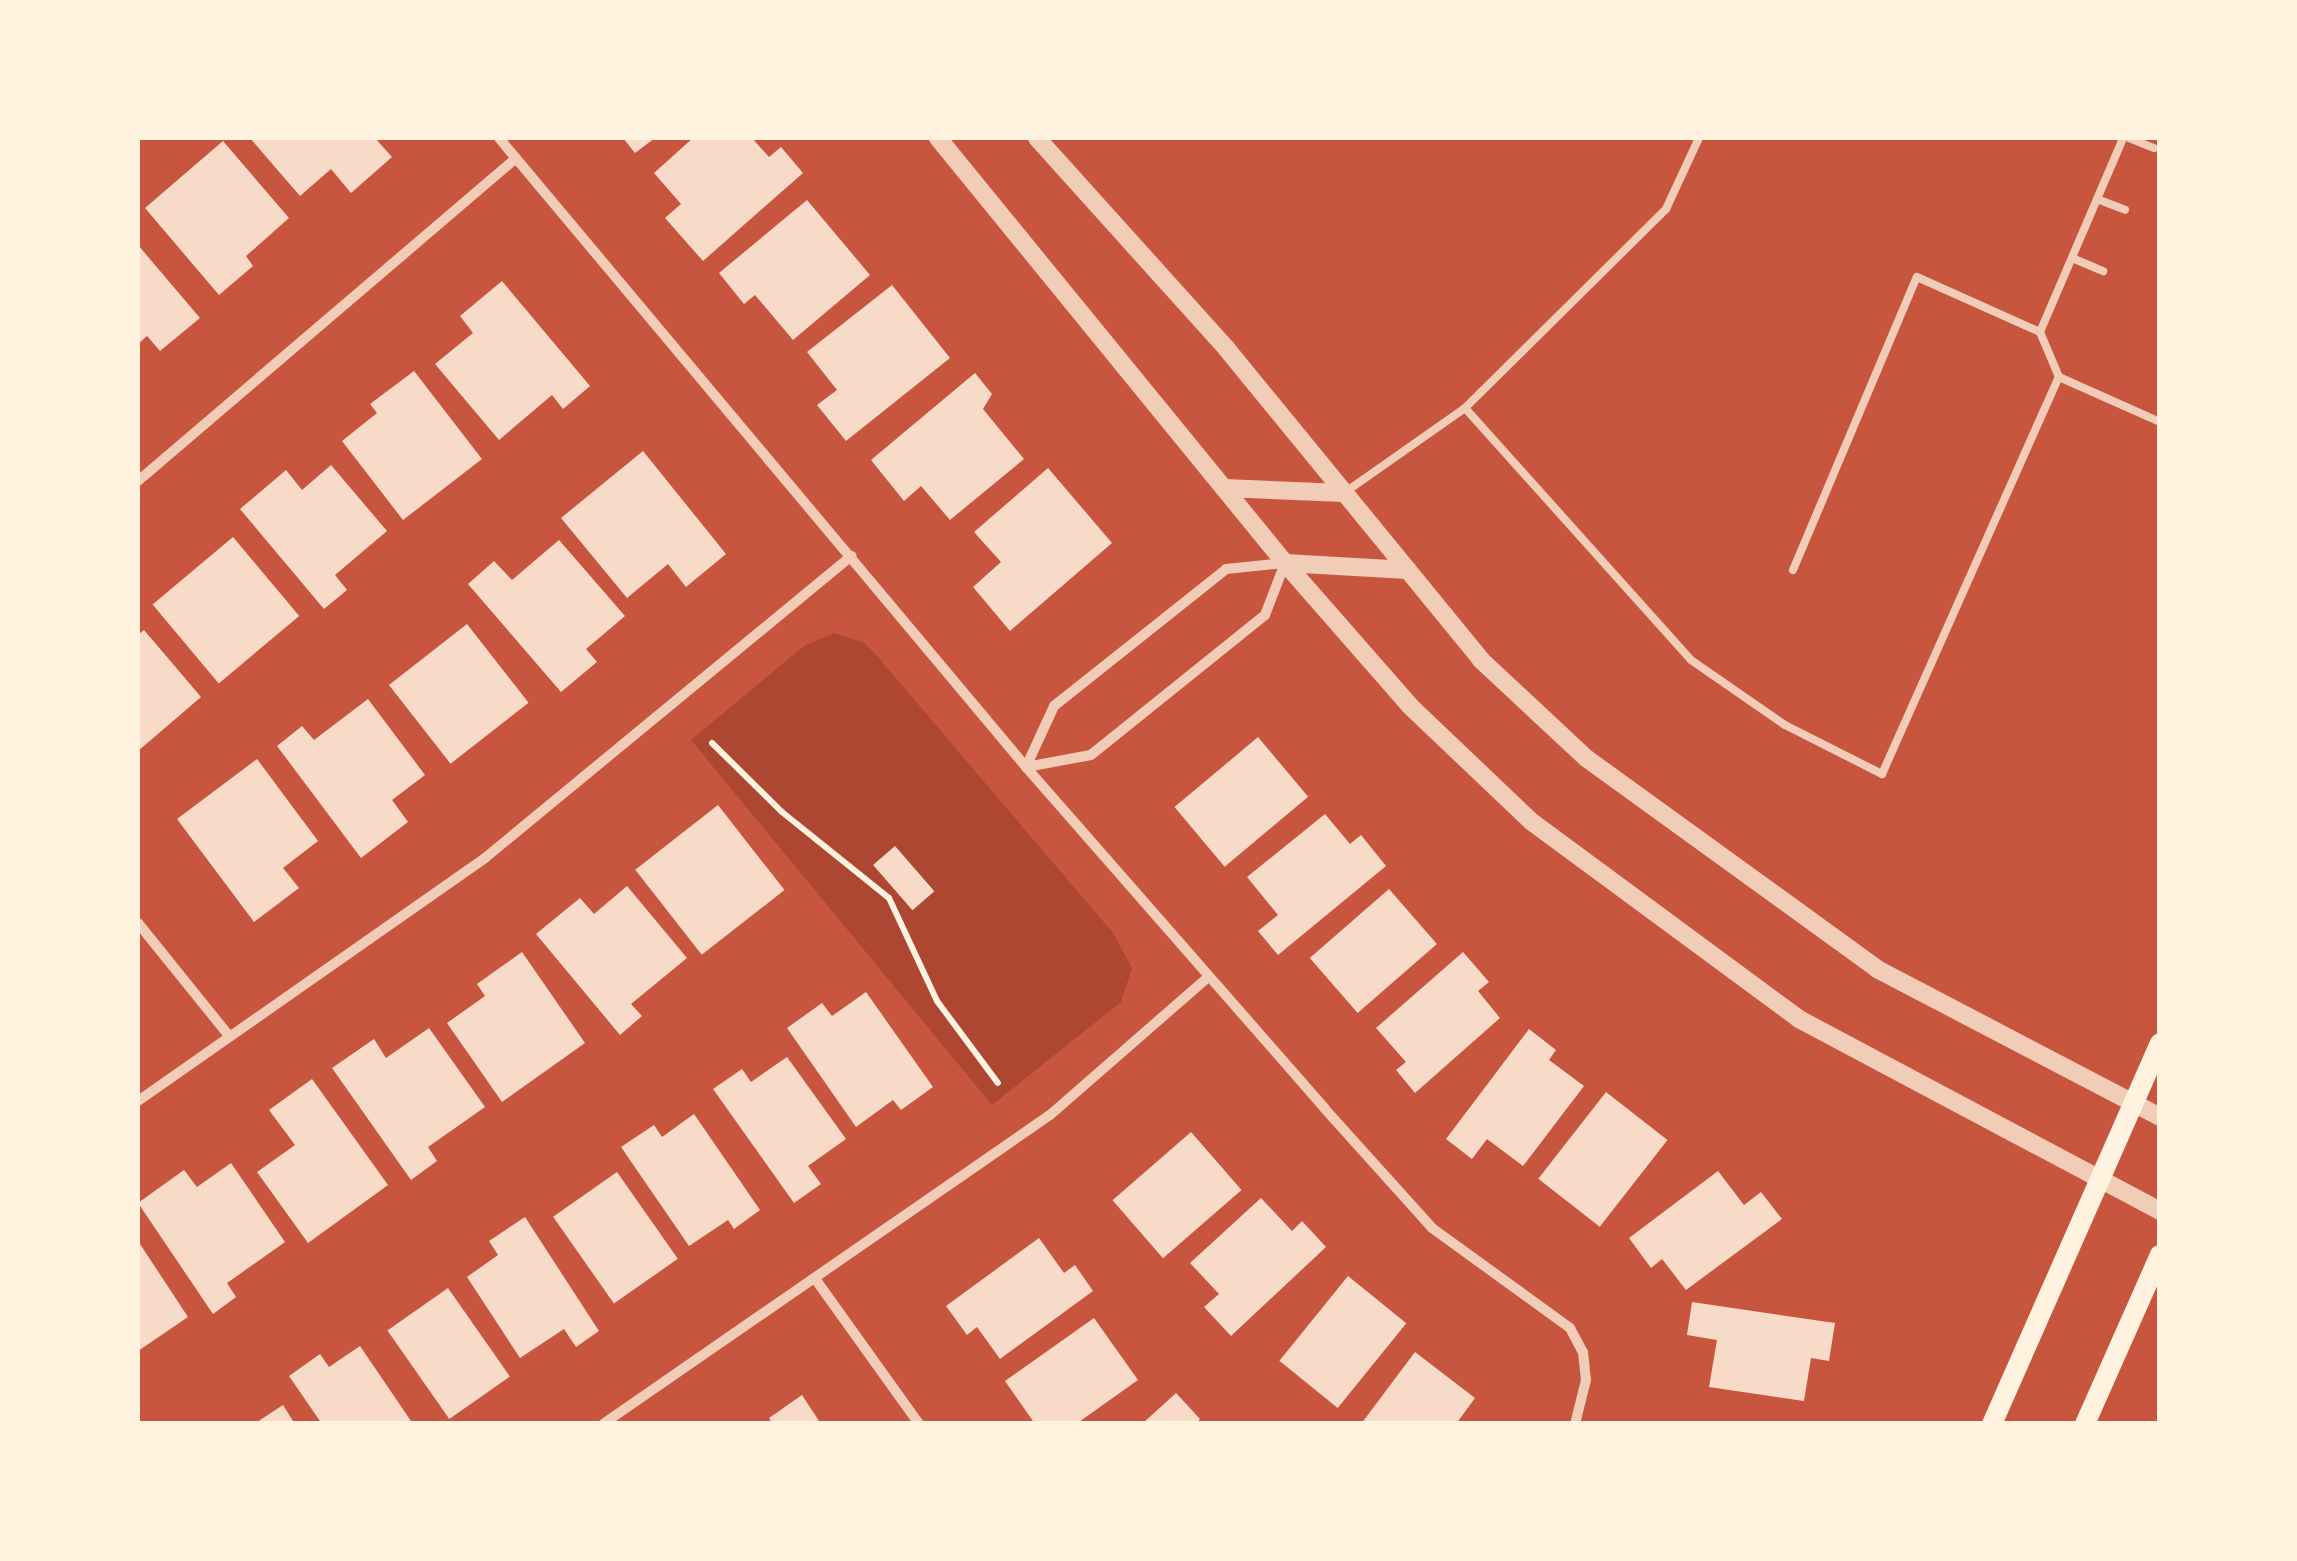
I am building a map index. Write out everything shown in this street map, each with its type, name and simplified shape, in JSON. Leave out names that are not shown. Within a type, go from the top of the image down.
[{"type":"main road","points":[[1992,1424],[2160,1043]]},
{"type":"main road","points":[[2085,1424],[2160,1255]]},
{"type":"street","points":[[499,138],[1026,767],[1432,1228],[1570,1328],[1583,1352],[1586,1380],[1574,1424]]},
{"type":"street","points":[[938,138],[1285,563],[1410,706],[1532,822],[1639,905],[1800,1019],[2160,1211]]},
{"type":"street","points":[[1037,138],[1226,348],[1481,660],[1546,722],[1706,851],[1877,969],[2160,1117]]},
{"type":"street","points":[[138,481],[516,158]]},
{"type":"street","points":[[1224,488],[1344,493]]},
{"type":"street","points":[[138,1101],[485,858],[851,556]]},
{"type":"street","points":[[1026,767],[1091,755],[1266,615],[1285,563]]},
{"type":"street","points":[[1026,767],[1054,706],[1226,569],[1285,563],[1408,570]]},
{"type":"street","points":[[138,923],[230,1037]]},
{"type":"street","points":[[602,1424],[1050,1115],[1208,977]]},
{"type":"street","points":[[816,1280],[919,1424]]},
{"type":"lane","points":[[1344,493],[1465,408],[1666,210],[1698,138]]},
{"type":"lane","points":[[2040,332],[2126,138],[2154,148]]},
{"type":"lane","points":[[2098,199],[2125,210]]},
{"type":"lane","points":[[2072,258],[2103,272]]},
{"type":"lane","points":[[1792,570],[1917,277],[2040,332],[2059,377],[2160,422]]},
{"type":"lane","points":[[1465,408],[1691,660],[1785,725],[1882,774],[2059,377]]},
{"type":"path","points":[[712,743],[782,812],[889,898],[938,1001],[998,1083]]},
{"type":"shaded area","points":[[834,633],[864,643],[877,656],[1113,933],[1132,968],[1121,1002],[992,1105],[691,740],[804,646]]},
{"type":"building","points":[[250,138],[375,138],[392,157],[351,193],[331,169],[300,196]]},
{"type":"building","points":[[623,138],[655,138],[635,153]]},
{"type":"building","points":[[693,138],[752,138],[769,157],[781,147],[803,173],[703,261],[665,218],[681,204],[654,173]]},
{"type":"building","points":[[223,141],[289,218],[246,256],[253,266],[219,295],[145,208]]},
{"type":"building","points":[[807,200],[870,275],[793,340],[755,295],[744,304],[719,273]]},
{"type":"building","points":[[138,245],[200,318],[160,351],[147,336],[138,344]]},
{"type":"building","points":[[502,281],[590,386],[563,409],[552,395],[499,440],[435,364],[473,333],[460,316]]},
{"type":"building","points":[[892,285],[950,358],[846,441],[817,405],[837,390],[807,352]]},
{"type":"building","points":[[414,371],[482,459],[403,520],[342,441],[377,413],[370,404]]},
{"type":"building","points":[[975,373],[992,394],[983,409],[1024,459],[950,520],[921,486],[904,501],[871,460]]},
{"type":"building","points":[[643,451],[726,554],[686,587],[668,564],[627,598],[561,518]]},
{"type":"building","points":[[331,465],[387,531],[335,575],[347,590],[324,609],[240,509],[286,470],[302,490]]},
{"type":"building","points":[[1048,468],[1112,543],[1010,631],[973,587],[1001,562],[974,532]]},
{"type":"building","points":[[233,537],[299,616],[219,683],[153,604]]},
{"type":"building","points":[[559,540],[625,616],[586,649],[597,662],[561,692],[468,584],[494,561],[512,580]]},
{"type":"building","points":[[467,624],[529,703],[451,764],[389,685]]},
{"type":"building","points":[[144,630],[201,697],[138,751],[138,635]]},
{"type":"building","points":[[368,699],[425,775],[392,800],[408,822],[361,858],[277,746],[302,726],[314,740]]},
{"type":"building","points":[[1258,737],[1308,797],[1225,867],[1175,807]]},
{"type":"building","points":[[257,759],[318,841],[283,868],[299,888],[254,922],[177,819]]},
{"type":"building","points":[[718,805],[784,890],[702,955],[635,870]]},
{"type":"building","points":[[1325,814],[1350,844],[1361,835],[1386,866],[1278,955],[1258,931],[1278,915],[1247,877]]},
{"type":"building","points":[[895,846],[934,891],[912,910],[873,865]]},
{"type":"building","points":[[627,886],[687,958],[631,1004],[642,1016],[620,1035],[536,934],[580,898],[594,914]]},
{"type":"building","points":[[1389,889],[1437,944],[1358,1013],[1310,958]]},
{"type":"building","points":[[522,952],[585,1043],[502,1102],[447,1023],[485,996],[477,984]]},
{"type":"building","points":[[1463,952],[1489,982],[1478,991],[1500,1018],[1415,1093],[1396,1070],[1406,1062],[1376,1028]]},
{"type":"building","points":[[866,992],[933,1087],[901,1110],[893,1100],[856,1127],[787,1028],[822,1003],[832,1016]]},
{"type":"building","points":[[429,1028],[485,1107],[428,1147],[437,1161],[411,1180],[332,1068],[374,1039],[386,1058]]},
{"type":"building","points":[[1529,1029],[1556,1050],[1549,1060],[1584,1086],[1523,1166],[1487,1139],[1472,1159],[1446,1139]]},
{"type":"building","points":[[787,1057],[846,1139],[808,1166],[821,1184],[794,1203],[713,1089],[742,1069],[751,1082]]},
{"type":"building","points":[[312,1079],[388,1185],[308,1243],[257,1172],[295,1145],[269,1110]]},
{"type":"building","points":[[1606,1092],[1667,1140],[1600,1227],[1538,1179]]},
{"type":"building","points":[[694,1114],[760,1210],[734,1229],[728,1220],[689,1246],[621,1147],[654,1125],[662,1137]]},
{"type":"building","points":[[1191,1132],[1242,1190],[1163,1258],[1113,1200]]},
{"type":"building","points":[[231,1163],[285,1242],[227,1283],[236,1297],[213,1314],[138,1203],[184,1170],[197,1187]]},
{"type":"building","points":[[1718,1171],[1744,1205],[1761,1192],[1782,1219],[1686,1290],[1662,1259],[1651,1268],[1629,1238]]},
{"type":"building","points":[[617,1172],[678,1259],[614,1304],[553,1217]]},
{"type":"building","points":[[1261,1198],[1292,1231],[1302,1221],[1326,1247],[1231,1336],[1204,1307],[1219,1294],[1190,1263]]},
{"type":"building","points":[[525,1217],[599,1331],[576,1347],[564,1329],[520,1358],[467,1277],[498,1255],[489,1241]]},
{"type":"building","points":[[1039,1238],[1064,1273],[1075,1265],[1093,1291],[1000,1359],[977,1327],[967,1335],[946,1306]]},
{"type":"building","points":[[138,1241],[188,1317],[138,1351]]},
{"type":"building","points":[[1348,1276],[1406,1323],[1338,1408],[1279,1361]]},
{"type":"building","points":[[448,1288],[510,1376],[449,1419],[387,1330]]},
{"type":"building","points":[[1692,1302],[1835,1323],[1829,1361],[1811,1358],[1804,1401],[1709,1387],[1717,1340],[1687,1335]]},
{"type":"building","points":[[1094,1318],[1138,1380],[1076,1424],[1035,1424],[1005,1381]]},
{"type":"building","points":[[360,1346],[413,1424],[322,1424],[289,1376],[320,1354],[329,1367]]},
{"type":"building","points":[[1415,1352],[1475,1398],[1456,1424],[1361,1424]]},
{"type":"building","points":[[1176,1393],[1200,1419],[1196,1424],[1142,1424]]},
{"type":"building","points":[[802,1395],[821,1424],[773,1424],[769,1418]]},
{"type":"building","points":[[283,1405],[295,1424],[254,1424]]}]
